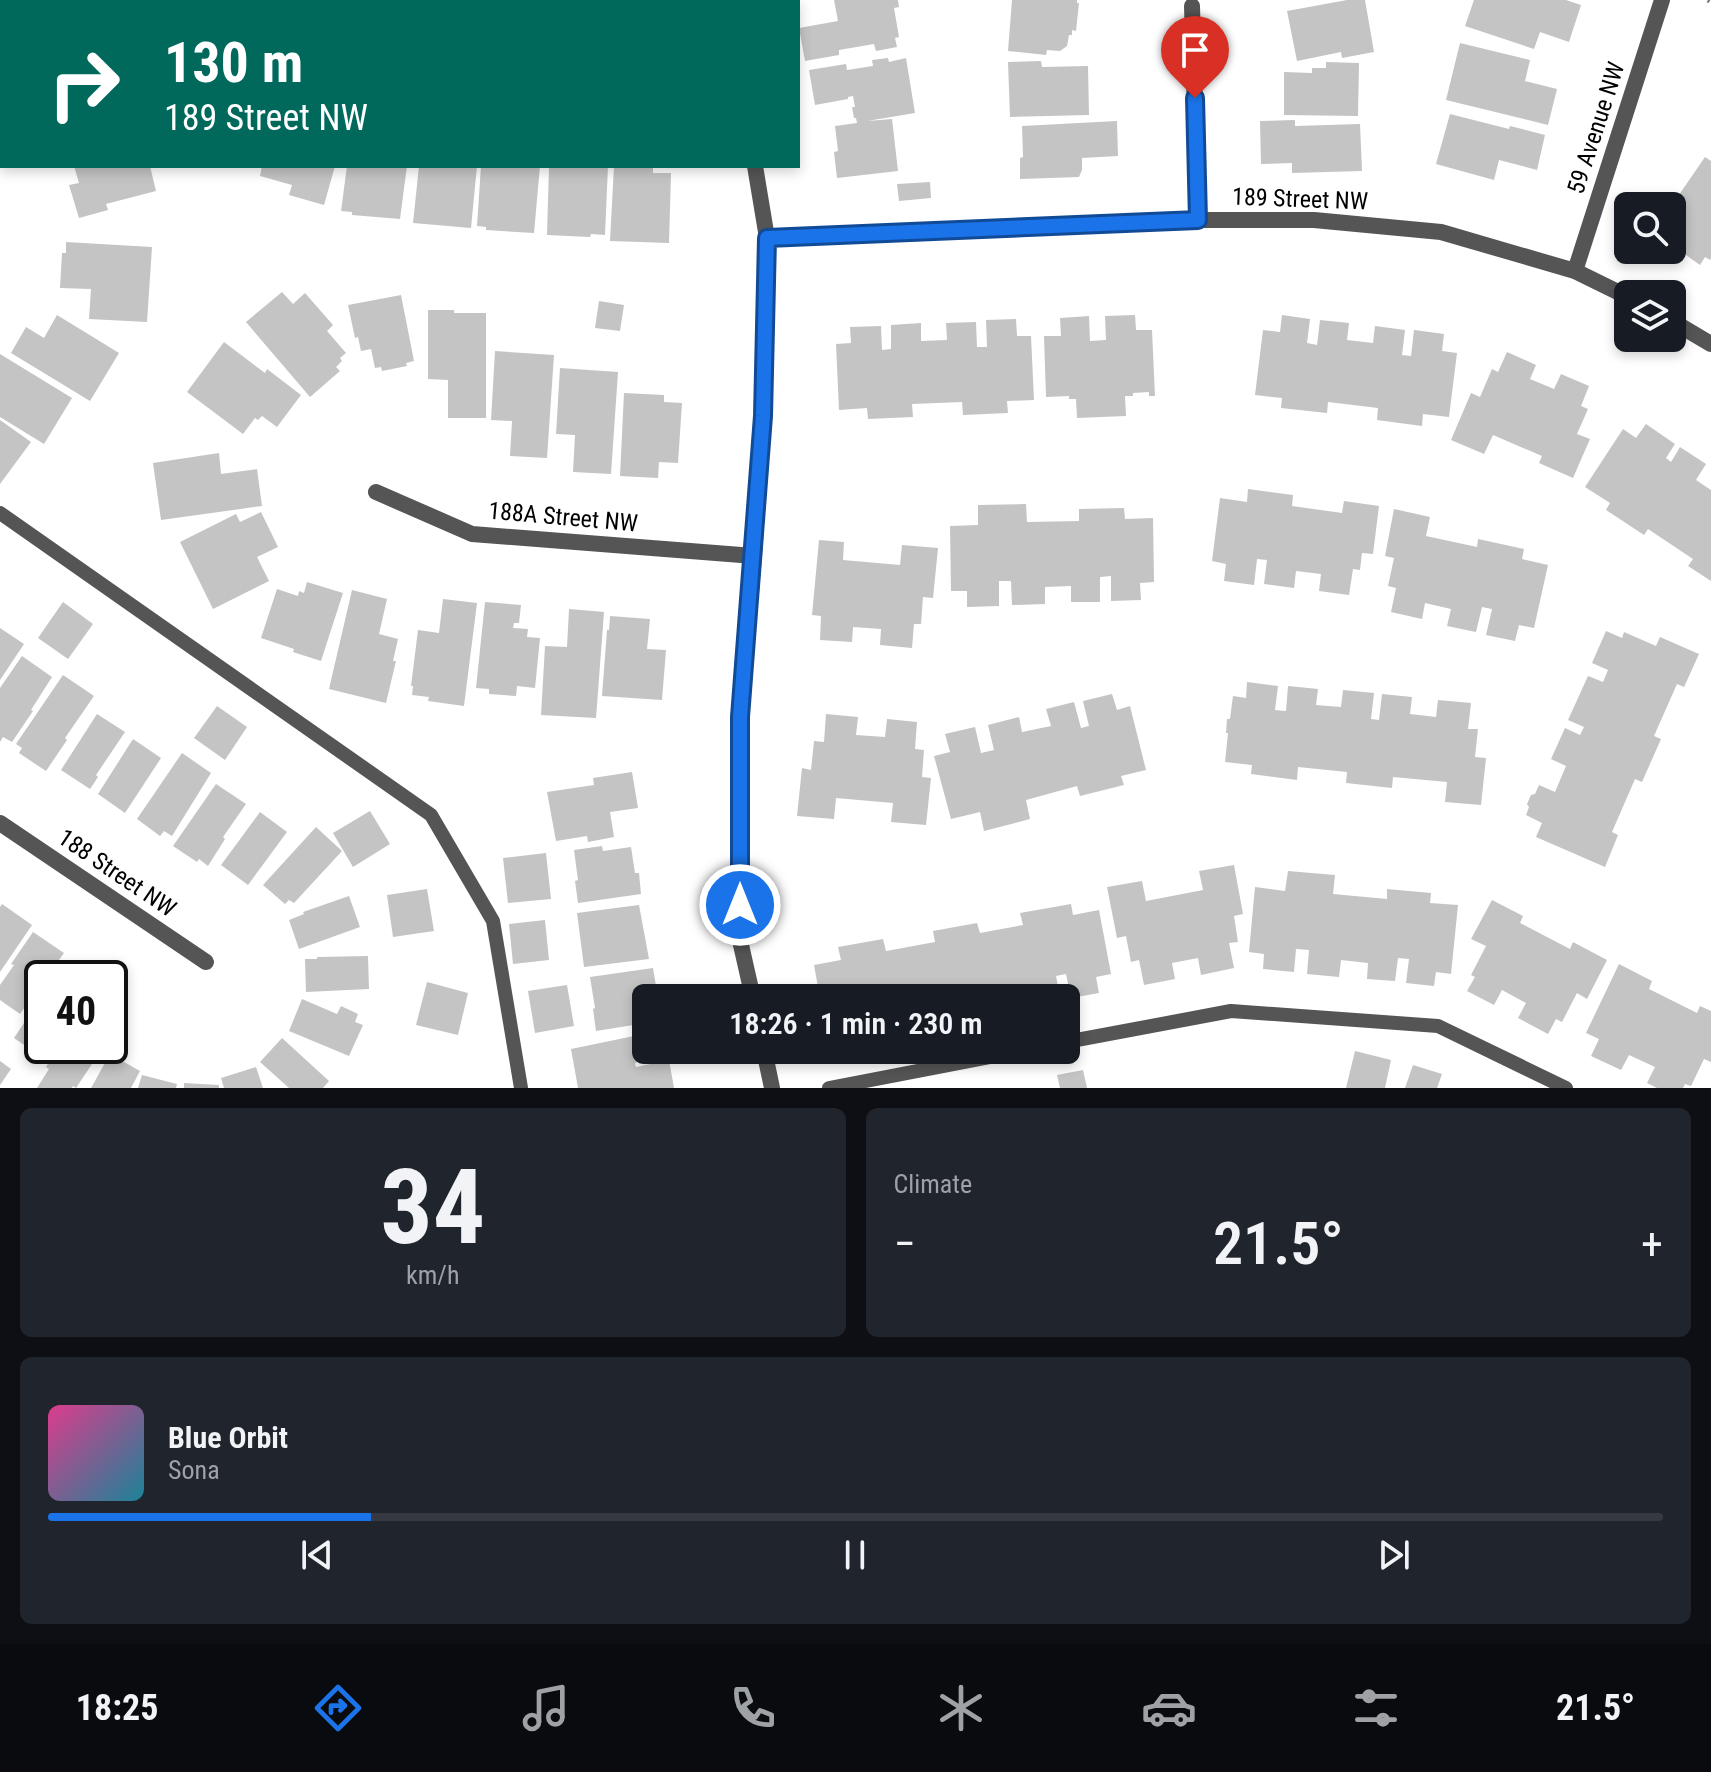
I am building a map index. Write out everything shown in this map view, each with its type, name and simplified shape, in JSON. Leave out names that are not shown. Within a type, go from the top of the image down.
[{"type":"street","name":"59 Avenue NW","points":[[1575,271],[1662,0]]},
{"type":"street","points":[[1192,6],[1198,220]]},
{"type":"street","points":[[750,984],[739,936],[740,717],[763,416],[767,238],[755,168]]},
{"type":"street","name":"189 Street NW","points":[[767,238],[1198,220],[1314,220],[1441,232],[1575,271],[1614,290]]},
{"type":"street","points":[[1686,329],[1711,344]]},
{"type":"street","name":"188A Street NW","points":[[376,492],[472,534],[754,556]]},
{"type":"street","name":"188 Street NW","points":[[0,823],[206,962]]},
{"type":"street","points":[[767,1064],[772,1088]]},
{"type":"lane","points":[[0,513],[431,815],[493,921],[521,1088]]},
{"type":"lane","points":[[1080,1039],[1231,1011],[1438,1026],[1566,1088]]},
{"type":"lane","points":[[829,1088],[954,1064]]},
{"type":"building","points":[[834,0],[898,0],[899,7],[894,8],[899,37],[895,38],[897,47],[876,51],[874,44],[839,50],[839,55],[805,61],[800,28],[838,21]]},
{"type":"building","points":[[1012,0],[1077,0],[1076,31],[1072,30],[1072,35],[1069,35],[1067,46],[1060,51],[1047,50],[1046,55],[1008,51]]},
{"type":"building","points":[[1347,0],[1365,0],[1374,52],[1342,58],[1341,52],[1297,61],[1287,11]]},
{"type":"building","points":[[1474,0],[1566,0],[1581,5],[1569,42],[1540,32],[1534,49],[1465,26]]},
{"type":"building","points":[[1460,43],[1530,60],[1525,81],[1557,89],[1548,125],[1446,100]]},
{"type":"building","points":[[888,58],[889,62],[906,58],[915,113],[867,121],[892,119],[898,171],[837,178],[835,126],[857,123],[852,107],[855,107],[853,96],[815,105],[809,70],[846,64],[847,70],[873,66],[872,60]]},
{"type":"building","points":[[1041,61],[1042,67],[1088,66],[1089,115],[1010,117],[1008,62]]},
{"type":"building","points":[[1326,62],[1359,63],[1358,116],[1284,115],[1284,72],[1312,73],[1312,68],[1326,68]]},
{"type":"building","points":[[1450,114],[1545,135],[1537,170],[1499,160],[1494,180],[1436,164]]},
{"type":"building","points":[[1295,120],[1295,126],[1360,124],[1362,171],[1292,173],[1292,163],[1261,164],[1260,121]]},
{"type":"building","points":[[1117,121],[1118,156],[1082,158],[1079,177],[1020,179],[1022,126]]},
{"type":"building","points":[[1705,157],[1711,161],[1711,258],[1705,257],[1700,265],[1686,255],[1686,192],[1681,192]]},
{"type":"building","points":[[75,168],[150,168],[156,191],[106,204],[108,210],[79,218],[69,185],[79,183]]},
{"type":"building","points":[[262,168],[334,168],[324,205],[289,195],[292,185],[260,176]]},
{"type":"building","points":[[347,168],[407,168],[400,219],[352,215],[352,212],[341,211]]},
{"type":"building","points":[[419,168],[477,168],[471,228],[413,223]]},
{"type":"building","points":[[481,168],[540,168],[534,233],[486,230],[486,227],[477,226]]},
{"type":"building","points":[[549,168],[608,168],[605,235],[547,235]]},
{"type":"building","points":[[614,168],[653,168],[653,173],[671,173],[669,243],[610,241]]},
{"type":"building","points":[[930,182],[931,198],[899,201],[897,184]]},
{"type":"building","points":[[66,242],[152,247],[147,322],[89,319],[91,289],[60,288],[62,253],[66,253]]},
{"type":"building","points":[[282,292],[293,304],[305,293],[333,325],[327,331],[346,353],[336,367],[340,371],[310,397],[246,322]]},
{"type":"building","points":[[401,295],[414,361],[406,363],[407,366],[382,371],[381,367],[375,368],[371,349],[361,351],[348,305]]},
{"type":"building","points":[[599,301],[624,305],[620,331],[595,328]]},
{"type":"building","points":[[428,310],[486,313],[486,418],[448,418],[448,380],[428,379]]},
{"type":"building","points":[[57,315],[119,353],[90,401],[11,353],[26,327],[44,338]]},
{"type":"building","points":[[1135,315],[1136,330],[1152,330],[1155,396],[1149,396],[1149,392],[1125,396],[1126,416],[1077,418],[1076,399],[1069,399],[1069,396],[1046,397],[1044,336],[1061,336],[1060,318],[1089,316],[1090,341],[1106,340],[1105,316]]},
{"type":"building","points":[[1282,315],[1310,319],[1307,343],[1317,345],[1320,320],[1349,323],[1347,340],[1373,343],[1375,326],[1405,330],[1402,355],[1411,356],[1414,330],[1444,334],[1442,351],[1457,353],[1449,417],[1423,414],[1422,426],[1377,420],[1378,408],[1328,402],[1327,413],[1281,408],[1282,398],[1255,395],[1263,330],[1280,332]]},
{"type":"building","points":[[1016,319],[1017,336],[1031,336],[1034,400],[1007,401],[1008,413],[963,415],[962,402],[912,404],[913,417],[868,419],[867,408],[839,410],[836,344],[851,343],[850,327],[881,326],[882,350],[891,349],[891,325],[921,323],[921,341],[947,340],[946,323],[976,322],[977,347],[987,347],[986,320]]},
{"type":"building","points":[[224,342],[301,395],[277,427],[262,416],[258,420],[255,418],[243,434],[187,392]]},
{"type":"building","points":[[495,351],[554,355],[547,458],[510,456],[512,421],[491,420]]},
{"type":"building","points":[[1507,352],[1536,365],[1530,379],[1554,389],[1561,374],[1589,386],[1581,406],[1588,409],[1577,434],[1590,439],[1573,478],[1539,463],[1542,456],[1493,435],[1484,454],[1451,440],[1471,393],[1480,397],[1492,369],[1498,372]]},
{"type":"building","points":[[0,354],[72,398],[44,444],[0,417]]},
{"type":"building","points":[[560,368],[618,372],[611,474],[573,472],[575,435],[556,434]]},
{"type":"building","points":[[624,393],[664,395],[664,402],[682,403],[678,463],[659,462],[658,478],[620,476]]},
{"type":"building","points":[[0,420],[31,442],[0,484]]},
{"type":"building","points":[[1646,424],[1675,444],[1666,458],[1671,462],[1680,447],[1706,464],[1696,480],[1711,490],[1711,581],[1688,566],[1693,559],[1648,529],[1644,535],[1606,510],[1610,503],[1585,487],[1623,429],[1636,438]]},
{"type":"building","points":[[219,453],[221,474],[257,469],[262,506],[161,520],[153,463]]},
{"type":"building","points":[[1248,489],[1293,495],[1292,506],[1342,513],[1344,501],[1379,506],[1373,554],[1362,553],[1360,570],[1353,569],[1349,595],[1319,591],[1321,574],[1296,571],[1294,588],[1264,584],[1267,560],[1257,559],[1254,585],[1224,581],[1226,564],[1212,561],[1220,498],[1247,502]]},
{"type":"building","points":[[1026,504],[1027,522],[1079,521],[1079,509],[1124,508],[1125,519],[1153,518],[1154,582],[1140,583],[1141,600],[1111,601],[1111,576],[1100,577],[1100,602],[1071,602],[1071,586],[1045,587],[1045,604],[1012,605],[1011,581],[999,581],[999,606],[967,607],[967,591],[951,591],[950,526],[978,525],[978,505]]},
{"type":"building","points":[[1394,509],[1430,517],[1426,536],[1477,547],[1478,539],[1524,549],[1522,559],[1548,565],[1534,628],[1519,625],[1515,641],[1486,635],[1492,609],[1482,607],[1476,632],[1447,626],[1451,609],[1425,603],[1422,619],[1391,612],[1396,588],[1388,586],[1394,558],[1385,556]]},
{"type":"building","points":[[261,512],[278,547],[257,557],[269,581],[213,609],[180,542],[236,514],[240,522]]},
{"type":"building","points":[[819,540],[844,542],[843,560],[900,565],[902,545],[938,548],[933,598],[923,597],[921,624],[914,624],[912,648],[880,645],[881,629],[853,627],[852,642],[820,640],[821,616],[812,615]]},
{"type":"building","points":[[307,582],[343,593],[321,661],[261,638],[277,589],[298,596],[299,591],[304,593]]},
{"type":"building","points":[[352,590],[387,599],[379,634],[398,639],[386,703],[329,689]]},
{"type":"building","points":[[443,599],[477,603],[464,706],[428,701],[429,697],[412,695],[418,630],[439,633]]},
{"type":"building","points":[[63,602],[93,624],[68,659],[38,638]]},
{"type":"building","points":[[485,602],[521,605],[519,623],[514,623],[513,628],[528,629],[527,637],[540,638],[535,688],[517,686],[516,696],[489,694],[489,689],[476,688]]},
{"type":"building","points":[[569,609],[604,612],[596,718],[541,715],[545,646],[567,647]]},
{"type":"building","points":[[610,616],[650,619],[647,649],[666,650],[662,700],[602,696]]},
{"type":"building","points":[[0,628],[24,644],[0,680]]},
{"type":"building","points":[[1606,631],[1622,638],[1624,632],[1656,646],[1660,637],[1699,654],[1684,687],[1677,684],[1654,736],[1661,739],[1642,782],[1635,779],[1612,832],[1618,835],[1605,867],[1536,837],[1542,823],[1526,815],[1527,804],[1539,785],[1555,792],[1566,766],[1551,759],[1565,728],[1580,735],[1584,727],[1568,720],[1588,676],[1603,682],[1608,670],[1592,663]]},
{"type":"building","points":[[22,656],[52,677],[12,742],[3,737],[0,742],[0,688]]},
{"type":"building","points":[[63,675],[94,696],[46,771],[19,753],[22,748],[16,744]]},
{"type":"building","points":[[1247,682],[1278,686],[1275,710],[1286,711],[1288,686],[1318,689],[1316,705],[1341,707],[1343,690],[1374,693],[1371,719],[1379,720],[1382,694],[1412,697],[1410,714],[1436,717],[1438,700],[1471,703],[1468,729],[1478,729],[1475,757],[1486,758],[1481,805],[1445,802],[1447,782],[1393,777],[1392,788],[1346,783],[1347,772],[1298,767],[1297,780],[1251,774],[1252,765],[1225,762],[1227,719],[1230,719],[1233,696],[1246,698]]},
{"type":"building","points":[[1112,694],[1117,710],[1130,706],[1146,770],[1121,776],[1124,785],[1080,796],[1077,786],[1026,800],[1030,819],[984,831],[980,812],[951,819],[934,756],[950,752],[945,734],[975,727],[981,753],[994,750],[988,725],[1019,717],[1022,732],[1051,726],[1046,709],[1074,702],[1081,728],[1089,726],[1083,701]]},
{"type":"building","points":[[217,706],[247,727],[225,760],[194,738]]},
{"type":"building","points":[[97,714],[125,732],[90,789],[61,770]]},
{"type":"building","points":[[826,714],[858,717],[856,735],[885,737],[887,719],[917,722],[915,749],[924,750],[922,777],[931,778],[926,825],[891,822],[893,803],[836,798],[834,819],[797,816],[802,768],[811,770],[814,741],[824,742]]},
{"type":"building","points":[[133,739],[161,758],[125,813],[98,794]]},
{"type":"building","points":[[182,753],[211,773],[172,836],[164,831],[160,836],[137,819]]},
{"type":"building","points":[[632,772],[638,808],[610,812],[614,837],[588,842],[587,836],[556,841],[547,792],[594,785],[593,778]]},
{"type":"building","points":[[216,784],[246,804],[208,866],[173,846]]},
{"type":"building","points":[[370,811],[390,844],[353,867],[333,833]]},
{"type":"building","points":[[260,812],[287,832],[248,885],[221,865]]},
{"type":"building","points":[[316,827],[342,851],[294,903],[289,900],[285,904],[263,885]]},
{"type":"building","points":[[602,846],[603,851],[631,847],[635,873],[639,873],[641,894],[578,903],[574,850]]},
{"type":"building","points":[[546,853],[551,899],[508,903],[503,858]]},
{"type":"building","points":[[1234,865],[1243,914],[1234,916],[1238,942],[1229,943],[1234,968],[1201,975],[1198,958],[1172,963],[1175,979],[1144,985],[1139,960],[1131,962],[1126,936],[1117,938],[1107,887],[1142,881],[1146,901],[1203,890],[1199,871]]},
{"type":"building","points":[[1288,871],[1335,875],[1333,894],[1387,899],[1387,889],[1431,893],[1430,903],[1458,905],[1451,974],[1436,972],[1434,986],[1406,983],[1409,959],[1398,958],[1395,981],[1367,979],[1368,963],[1341,960],[1339,977],[1307,974],[1309,950],[1296,949],[1294,972],[1263,969],[1264,954],[1249,952],[1255,887],[1285,891]]},
{"type":"building","points":[[427,889],[434,931],[393,937],[387,895]]},
{"type":"building","points":[[349,896],[360,927],[299,949],[289,920]]},
{"type":"building","points":[[1492,900],[1523,916],[1520,923],[1570,949],[1573,942],[1607,960],[1587,999],[1577,993],[1562,1022],[1556,1019],[1548,1034],[1518,1018],[1526,1003],[1502,990],[1494,1005],[1467,991],[1475,977],[1471,975],[1486,946],[1471,939]]},
{"type":"building","points":[[2,904],[32,925],[0,972],[0,907]]},
{"type":"building","points":[[1071,904],[1073,915],[1099,910],[1111,974],[1096,977],[1099,993],[1080,996],[1080,984],[1068,984],[1066,974],[1056,976],[1057,984],[817,984],[814,965],[841,960],[838,947],[883,939],[886,951],[935,942],[933,931],[977,923],[980,933],[1023,925],[1020,913]]},
{"type":"building","points":[[639,905],[649,959],[584,967],[577,913]]},
{"type":"building","points":[[545,920],[549,960],[513,964],[509,924]]},
{"type":"building","points":[[33,932],[64,953],[59,960],[24,960],[24,1008],[20,1014],[0,1000],[0,985],[14,965],[11,964]]},
{"type":"building","points":[[368,956],[369,989],[306,992],[305,959]]},
{"type":"building","points":[[1619,964],[1652,981],[1649,989],[1697,1013],[1700,1006],[1711,1011],[1711,1062],[1704,1059],[1691,1086],[1657,1088],[1647,1083],[1655,1067],[1629,1055],[1621,1070],[1591,1056],[1599,1039],[1586,1033]]},
{"type":"building","points":[[653,968],[656,984],[632,984],[632,1025],[596,1031],[590,977]]},
{"type":"building","points":[[427,982],[468,993],[458,1035],[416,1025]]},
{"type":"building","points":[[567,985],[574,1026],[535,1033],[528,991]]},
{"type":"building","points":[[302,999],[337,1014],[341,1006],[358,1014],[355,1022],[363,1025],[349,1056],[289,1031]]},
{"type":"building","points":[[24,1023],[24,1045],[14,1038]]},
{"type":"building","points":[[632,1036],[632,1064],[636,1067],[670,1064],[674,1088],[578,1088],[571,1049]]},
{"type":"building","points":[[282,1038],[329,1081],[323,1088],[289,1088],[260,1062]]},
{"type":"building","points":[[1355,1051],[1391,1060],[1385,1088],[1346,1088]]},
{"type":"building","points":[[0,1061],[11,1069],[0,1085]]},
{"type":"building","points":[[48,1064],[92,1064],[76,1088],[37,1088],[49,1069],[46,1067]]},
{"type":"building","points":[[104,1064],[128,1064],[140,1071],[131,1088],[91,1088]]},
{"type":"building","points":[[1413,1065],[1442,1074],[1437,1088],[1405,1088]]},
{"type":"building","points":[[256,1067],[263,1088],[224,1088],[221,1078]]},
{"type":"building","points":[[1083,1070],[1087,1088],[1060,1088],[1057,1075]]},
{"type":"building","points":[[142,1075],[177,1084],[176,1088],[138,1088]]},
{"type":"building","points":[[184,1083],[219,1085],[219,1088],[184,1088]]},
{"type":"route","points":[[740,905],[740,717],[763,416],[767,238],[1198,220],[1195,98]]}]
